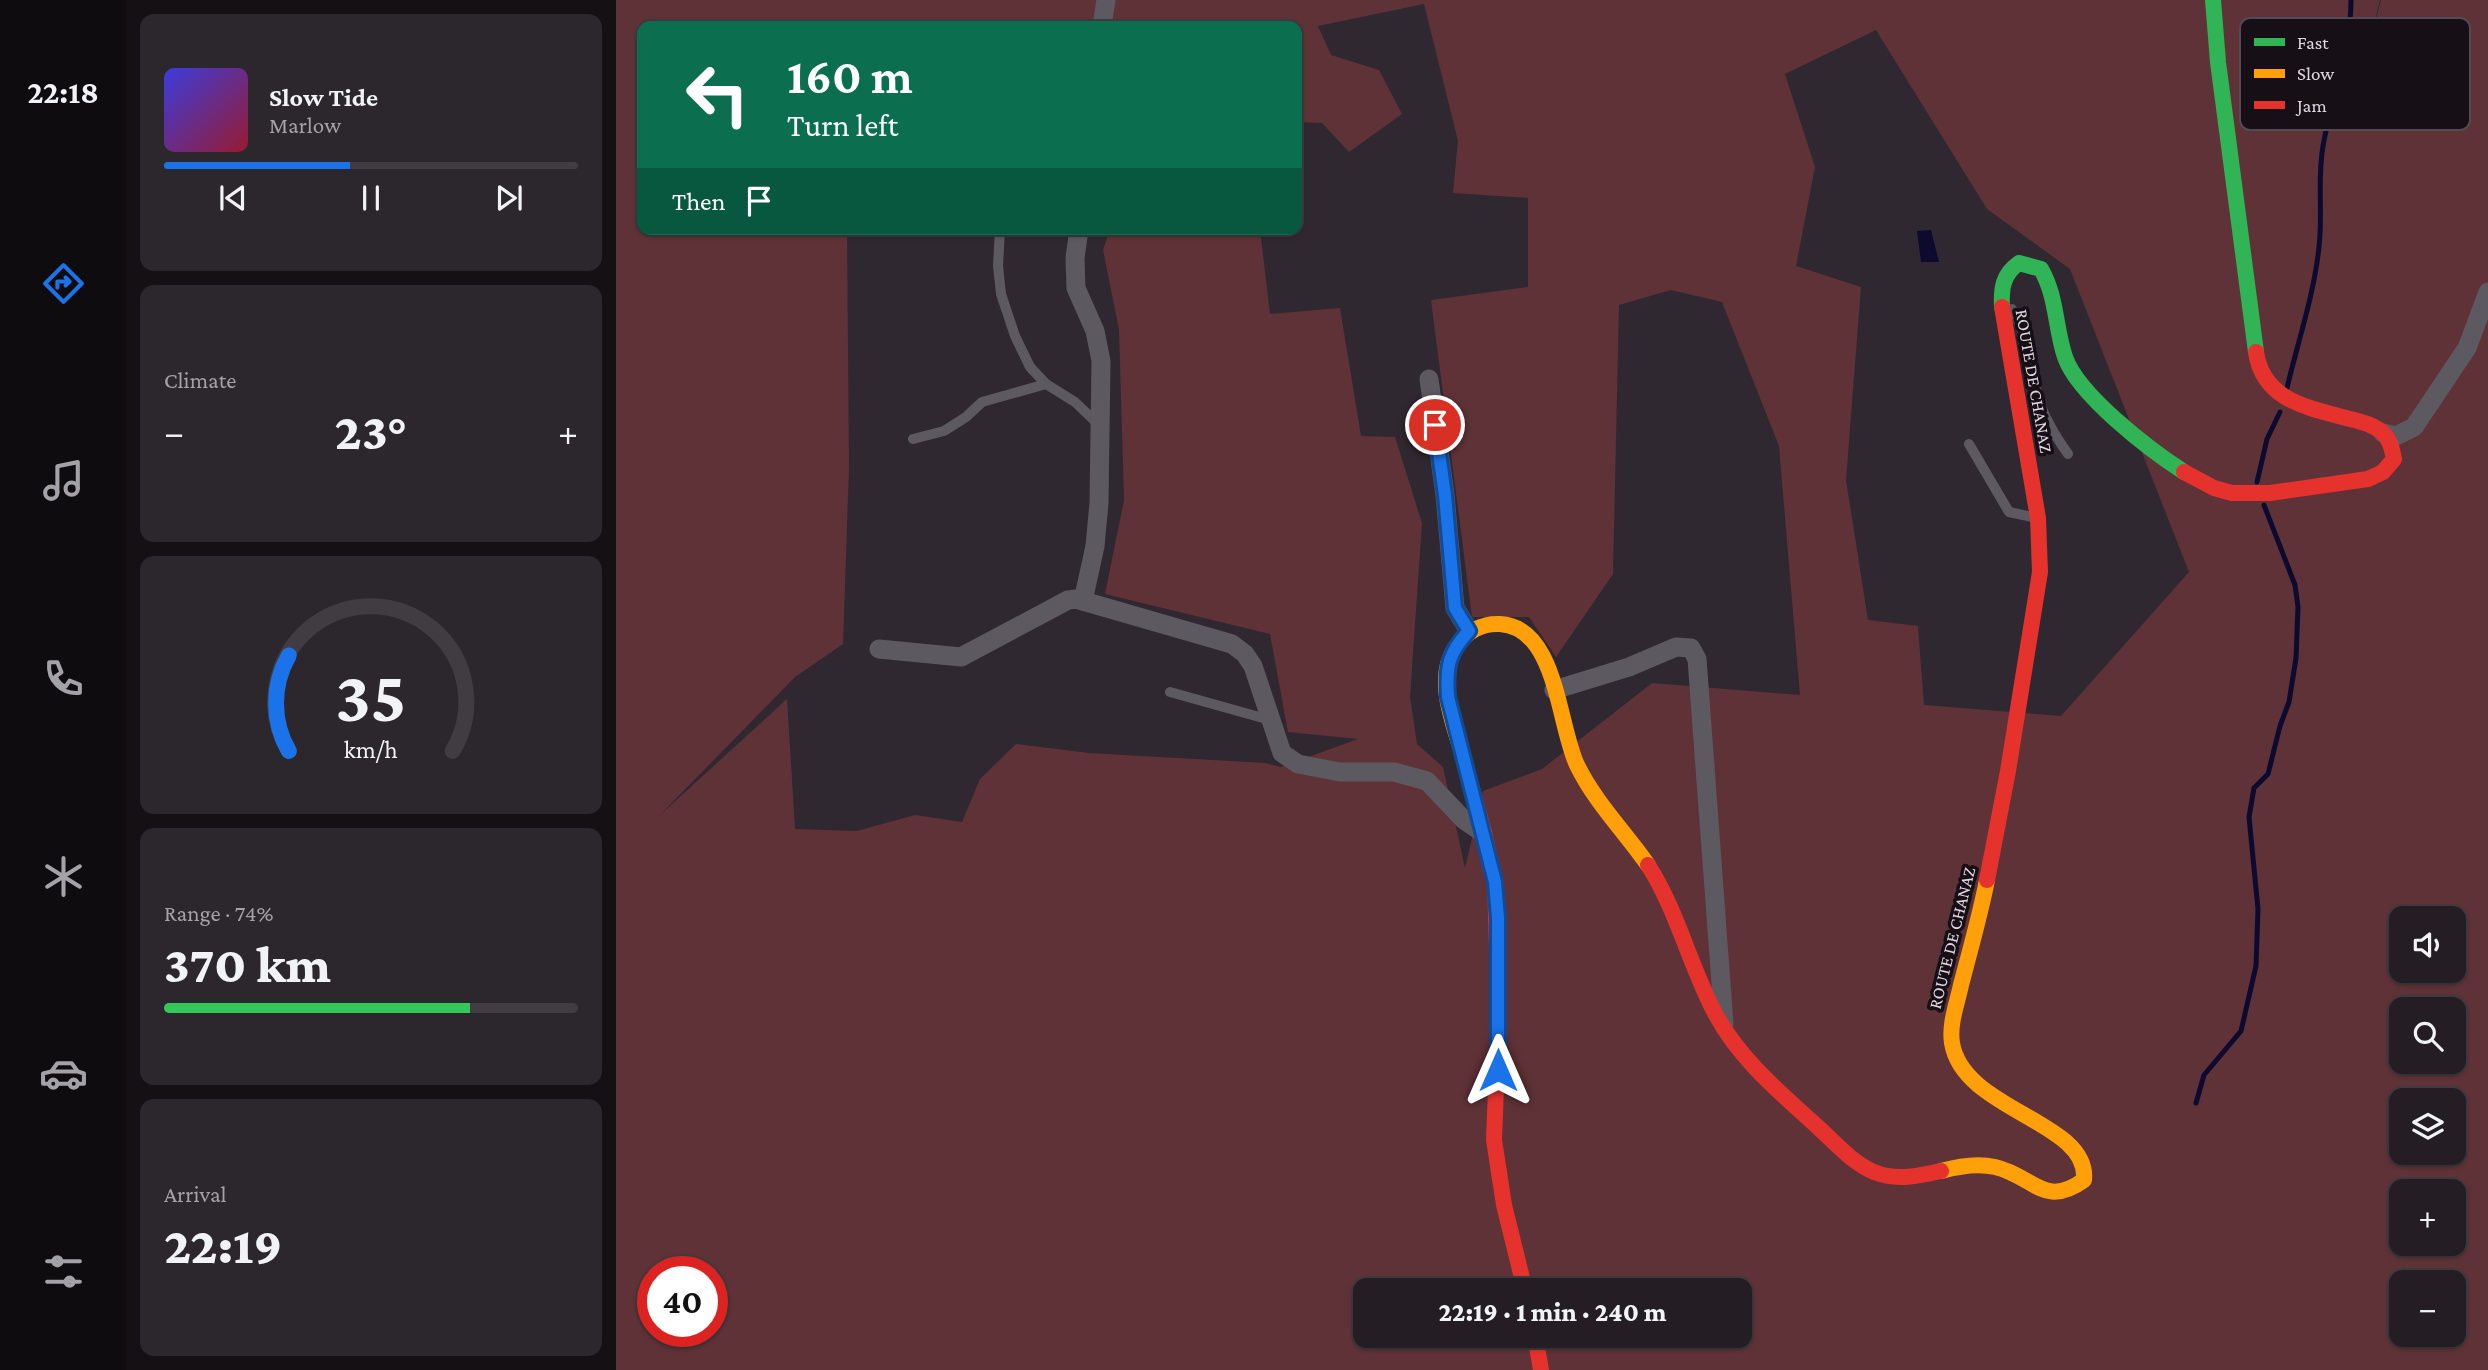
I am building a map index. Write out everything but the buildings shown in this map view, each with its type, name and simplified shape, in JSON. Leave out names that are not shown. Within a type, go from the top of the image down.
[{"type":"street","points":[[1103,21],[1106,0]]},
{"type":"street","points":[[2213,0],[2218,62],[2258,367],[2266,384],[2280,396],[2301,405],[2370,425],[2383,433],[2396,436],[2414,427],[2467,348],[2488,292]]},
{"type":"street","points":[[1078,235],[1075,258],[1076,288],[1095,331],[1101,361],[1101,428],[1095,546],[1083,601]]},
{"type":"street","name":"ROUTE DE CHANAZ","points":[[1469,631],[1495,623],[1518,627],[1538,645],[1576,762],[1612,818],[1642,854],[1661,886],[1709,1004],[1725,1032],[1740,1052],[1828,1137],[1861,1165],[1890,1177],[1917,1178],[1950,1169],[1982,1165],[2001,1167],[2056,1194],[2069,1190],[2084,1180],[2084,1168],[2074,1147],[1984,1090],[1966,1075],[1954,1055],[1951,1038],[1951,1027],[1984,895],[2008,771],[2040,572],[2038,518],[2003,317],[2003,280],[2009,269],[2019,263],[2041,269],[2050,282],[2066,360],[2082,387],[2179,468],[2197,481],[2216,489],[2232,493],[2275,492],[2368,479],[2389,468],[2394,459],[2391,444],[2383,433]]},
{"type":"street","points":[[1429,379],[1445,495],[1455,608],[1469,631],[1459,641],[1450,657],[1446,672],[1448,697],[1495,882],[1498,918],[1498,1070],[1494,1121],[1497,1160],[1522,1278]]},
{"type":"street","points":[[879,649],[961,657],[1068,600],[1083,601],[1232,644],[1245,654],[1253,666],[1282,753],[1298,764],[1340,772],[1394,772],[1427,781],[1464,820],[1483,834]]},
{"type":"street","points":[[1553,690],[1629,667],[1676,647],[1691,648],[1697,659],[1725,1032]]},
{"type":"street","points":[[1537,1348],[1541,1370]]},
{"type":"lane","points":[[1000,235],[998,266],[1001,294],[1015,336],[1030,367],[1046,384],[1075,402],[1101,428]]},
{"type":"lane","points":[[2001,294],[2014,312],[2040,402],[2054,435],[2068,454]]},
{"type":"lane","points":[[913,439],[944,431],[966,417],[982,402],[1046,384]]},
{"type":"lane","points":[[1969,444],[2009,512],[2038,518]]},
{"type":"lane","points":[[1170,692],[1272,720]]},
{"type":"shaded area","points":[[616,0],[2380,0],[2376,18],[2240,18],[2240,130],[2470,130],[2470,18],[2376,18],[2381,0],[2488,0],[2488,1370],[616,1370]],"holes":[[[1424,4],[1458,141],[1453,193],[1528,198],[1528,287],[1431,300],[1472,617],[1529,617],[1556,657],[1613,574],[1619,305],[1671,290],[1722,302],[1779,446],[1800,695],[1652,683],[1542,769],[1483,791],[1465,868],[1443,767],[1417,744],[1410,697],[1422,523],[1395,437],[1361,436],[1340,308],[1270,314],[1261,235],[1108,235],[1103,250],[1119,329],[1124,500],[1105,594],[1270,634],[1288,732],[1358,739],[1281,767],[1265,763],[1089,753],[1016,744],[980,779],[962,822],[915,815],[857,831],[795,829],[787,699],[660,815],[795,677],[843,644],[849,468],[847,235],[637,235],[637,21],[1302,21],[1302,122],[1322,123],[1349,152],[1402,114],[1379,70],[1331,55],[1318,26]],[[1876,30],[1987,209],[2070,269],[2189,572],[2061,716],[1924,705],[1918,626],[1868,620],[1846,480],[1861,287],[1796,266],[1815,167],[1785,74]]]},
{"type":"shaded area","points":[[1931,230],[1939,262],[1921,262],[1917,231]]},
{"type":"waterway","points":[[2350,18],[2351,0]]},
{"type":"waterway","points":[[2287,388],[2317,265],[2321,159],[2326,130]]},
{"type":"waterway","points":[[2257,482],[2267,439],[2280,412]]},
{"type":"waterway","points":[[2196,1103],[2204,1075],[2241,1031],[2256,966],[2258,909],[2249,817],[2254,788],[2268,774],[2289,702],[2296,658],[2298,607],[2295,585],[2264,505]]},
{"type":"traffic: fast","points":[[2213,0],[2218,62],[2256,352]]},
{"type":"traffic: fast","points":[[2002,307],[2004,282],[2014,267],[2019,263],[2041,269],[2050,290],[2062,346],[2072,372],[2117,421],[2184,472]]},
{"type":"traffic: slow","points":[[1463,756],[1447,699],[1447,670],[1451,657],[1462,639],[1482,626],[1500,624],[1519,629],[1533,642],[1544,659],[1553,681],[1571,748],[1584,779],[1648,865]]},
{"type":"traffic: slow","points":[[1941,1171],[1968,1166],[1995,1167],[2049,1191],[2070,1188],[2084,1180],[2081,1160],[2067,1143],[1978,1085],[1961,1066],[1952,1043],[1954,1014],[1987,880]]},
{"type":"traffic: jam","points":[[1987,880],[2008,771],[2040,572],[2038,518],[2002,307]]},
{"type":"traffic: jam","points":[[2184,472],[2214,488],[2232,493],[2270,493],[2368,479],[2383,472],[2394,459],[2388,440],[2377,428],[2304,406],[2278,392],[2260,368],[2256,352]]},
{"type":"traffic: jam","points":[[1463,756],[1495,881],[1499,1012],[1494,1140],[1504,1205],[1522,1278]]},
{"type":"traffic: jam","points":[[1648,865],[1668,902],[1716,1015],[1737,1047],[1763,1076],[1845,1153],[1866,1168],[1882,1175],[1899,1177],[1941,1171]]},
{"type":"traffic: jam","points":[[1537,1348],[1541,1370]]},
{"type":"route","points":[[1435,425],[1445,495],[1455,608],[1469,631],[1459,641],[1450,657],[1446,672],[1448,697],[1495,882],[1498,918],[1498,1070]]}]
